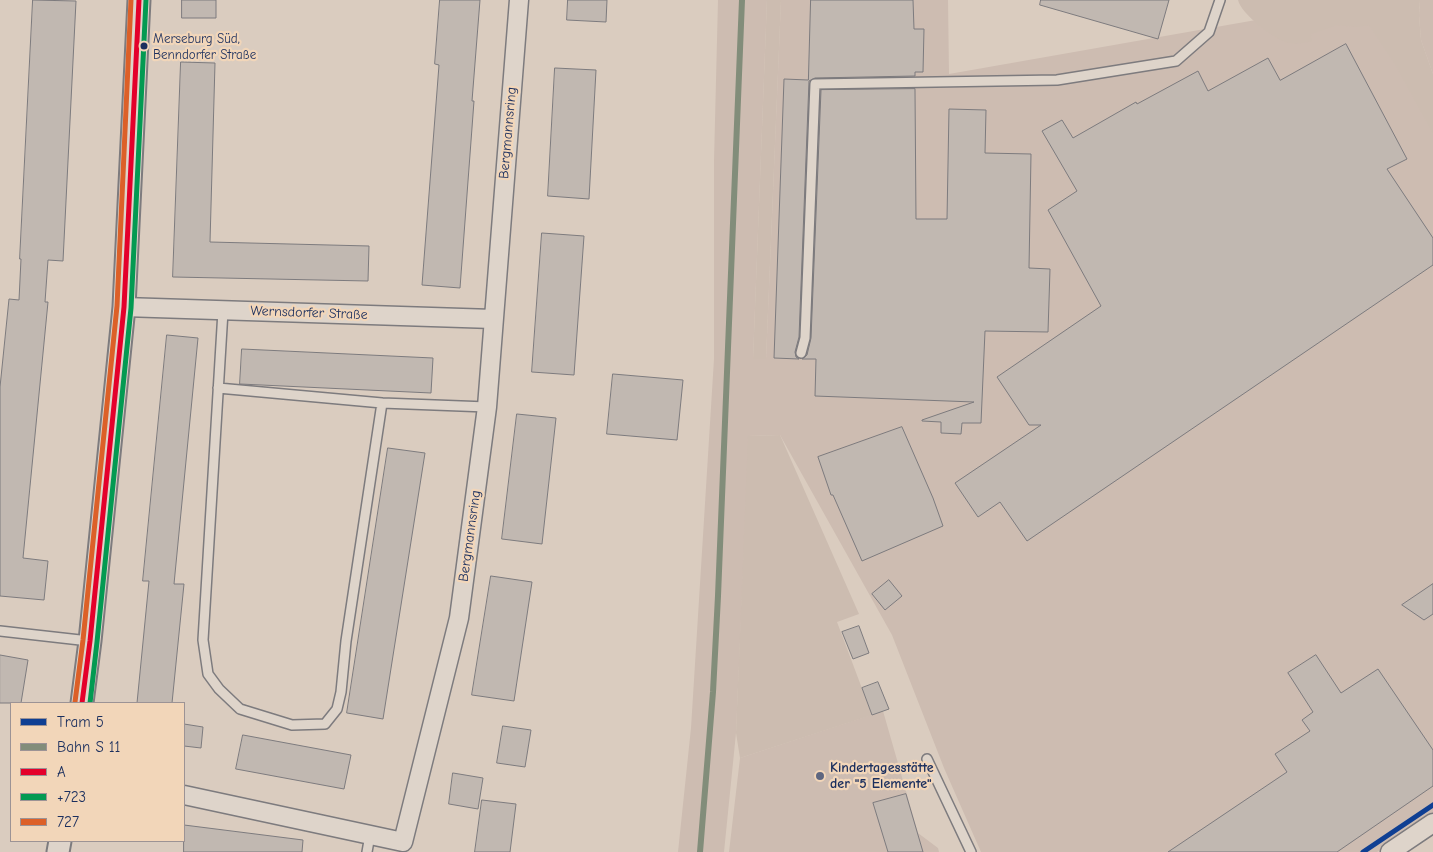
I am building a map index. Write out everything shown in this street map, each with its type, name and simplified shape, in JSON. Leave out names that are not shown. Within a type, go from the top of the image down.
[{"type":"street","points":[[82,702],[124,307],[139,0]]},
{"type":"street","name":"Bergmannsring","points":[[185,795],[368,843],[403,842],[459,618],[487,407],[519,0]]},
{"type":"street","name":"Wernsdorfer Straße","points":[[124,307],[493,319]]},
{"type":"street","points":[[1390,852],[1433,823]]},
{"type":"lane","points":[[801,353],[805,338],[815,84],[1057,80],[1176,61],[1209,32],[1220,0]]},
{"type":"lane","points":[[224,311],[203,640],[208,674],[219,689],[240,709],[292,724],[325,724],[337,709],[382,404]]},
{"type":"lane","points":[[218,388],[382,404],[487,407]]},
{"type":"lane","points":[[0,631],[90,641]]},
{"type":"lane","points":[[927,759],[971,852]]},
{"type":"shaded area","points":[[718,0],[767,0],[753,359],[766,359],[781,0],[948,0],[949,74],[1364,1],[1433,130],[1433,815],[1377,852],[981,852],[944,768],[892,635],[780,435],[749,436],[736,733],[724,852],[678,852],[691,728],[714,359],[714,161]]},
{"type":"shaded area","points":[[767,0],[781,0],[766,359],[753,359]]},
{"type":"shaded area","points":[[1238,0],[1420,0],[1421,40],[1433,74],[1433,133],[1395,64],[1369,25],[1356,27],[1337,25],[1311,34],[1312,41],[1289,43],[1259,26],[1240,6]]},
{"type":"shaded area","points":[[1420,0],[1433,0],[1433,74],[1421,40]]},
{"type":"shaded area","points":[[780,435],[859,614],[837,622],[872,715],[740,758],[736,733],[748,436]]},
{"type":"shaded area","name":"Kindertagesstätte der \"5 Elemente\"","points":[[883,711],[918,833],[938,848],[939,852],[729,852],[740,758]]},
{"type":"building","points":[[33,0],[76,1],[63,261],[48,260],[45,302],[48,302],[23,558],[48,561],[44,600],[0,596],[0,387],[9,299],[19,300]]},
{"type":"building","points":[[182,0],[216,0],[216,18],[182,18]]},
{"type":"building","points":[[440,0],[480,0],[460,288],[422,285],[439,65],[435,64]]},
{"type":"building","points":[[568,0],[607,0],[606,22],[567,20]]},
{"type":"building","points":[[811,0],[913,0],[914,29],[924,29],[923,72],[915,72],[915,76],[815,78],[809,81],[799,337],[795,352],[796,357],[799,359],[774,358],[784,79],[808,80]]},
{"type":"building","points":[[1041,0],[1169,0],[1158,39],[1040,5]]},
{"type":"building","points":[[1346,44],[1407,159],[1387,169],[1433,238],[1433,265],[1027,541],[1000,502],[978,517],[955,483],[1041,425],[1029,425],[997,377],[1101,306],[1048,210],[1077,191],[1042,131],[1062,120],[1073,138],[1136,102],[1137,104],[1198,71],[1208,91],[1268,58],[1280,80]]},
{"type":"building","points":[[181,62],[215,63],[210,242],[369,246],[368,281],[173,277]]},
{"type":"building","points":[[555,68],[596,70],[589,199],[548,196]]},
{"type":"building","points":[[915,89],[916,219],[947,219],[949,109],[986,110],[985,153],[1031,154],[1029,268],[1050,269],[1048,332],[985,331],[981,423],[962,423],[961,434],[941,433],[941,422],[922,420],[974,402],[815,396],[816,359],[802,359],[807,355],[811,338],[821,90]]},
{"type":"building","points":[[542,233],[584,236],[574,375],[532,372]]},
{"type":"building","points":[[167,335],[198,338],[174,584],[184,584],[172,702],[137,702],[149,581],[143,581]]},
{"type":"building","points":[[242,349],[433,358],[431,393],[240,384]]},
{"type":"building","points":[[613,374],[683,380],[677,440],[607,434]]},
{"type":"building","points":[[517,414],[556,418],[542,544],[502,539]]},
{"type":"building","points":[[902,427],[943,526],[862,561],[833,495],[831,495],[818,457]]},
{"type":"building","points":[[388,448],[425,453],[383,719],[347,713]]},
{"type":"building","points":[[491,576],[532,582],[514,701],[472,695]]},
{"type":"building","points":[[889,580],[902,596],[885,610],[872,594]]},
{"type":"building","points":[[1433,584],[1433,614],[1424,620],[1402,605]]},
{"type":"building","points":[[859,626],[869,653],[853,659],[842,632]]},
{"type":"building","points":[[0,655],[28,660],[21,702],[0,703]]},
{"type":"building","points":[[1316,655],[1341,693],[1378,669],[1433,750],[1433,786],[1337,852],[1168,852],[1287,772],[1275,754],[1310,731],[1302,720],[1313,712],[1288,673]]},
{"type":"building","points":[[878,682],[889,709],[872,715],[862,688]]},
{"type":"building","points":[[185,724],[203,727],[201,748],[185,746]]},
{"type":"building","points":[[503,726],[531,730],[525,767],[497,763]]},
{"type":"building","points":[[243,735],[351,755],[344,789],[236,769]]},
{"type":"building","points":[[453,773],[483,778],[478,809],[449,804]]},
{"type":"building","points":[[906,794],[923,852],[888,852],[873,803]]},
{"type":"building","points":[[482,800],[516,804],[510,852],[475,852]]},
{"type":"building","points":[[185,825],[303,840],[302,852],[184,852]]},
{"type":"tram line","name":"5","points":[[1363,852],[1433,805]]},
{"type":"transit line","name":"727","points":[[75,702],[117,306],[131,0]]},
{"type":"transit line","name":"A","points":[[82,702],[124,307],[139,0]]},
{"type":"transit line","name":"+723","points":[[90,702],[131,308],[146,0]]},
{"type":"transit line","points":[[700,852],[713,692],[718,596],[742,0]]},
{"type":"place","name":"Merseburg Süd, Benndorfer Straße","points":[[144,46]]},
{"type":"place","name":"Kindertagesstätte der \"5 Elemente\"","points":[[820,776]]}]
